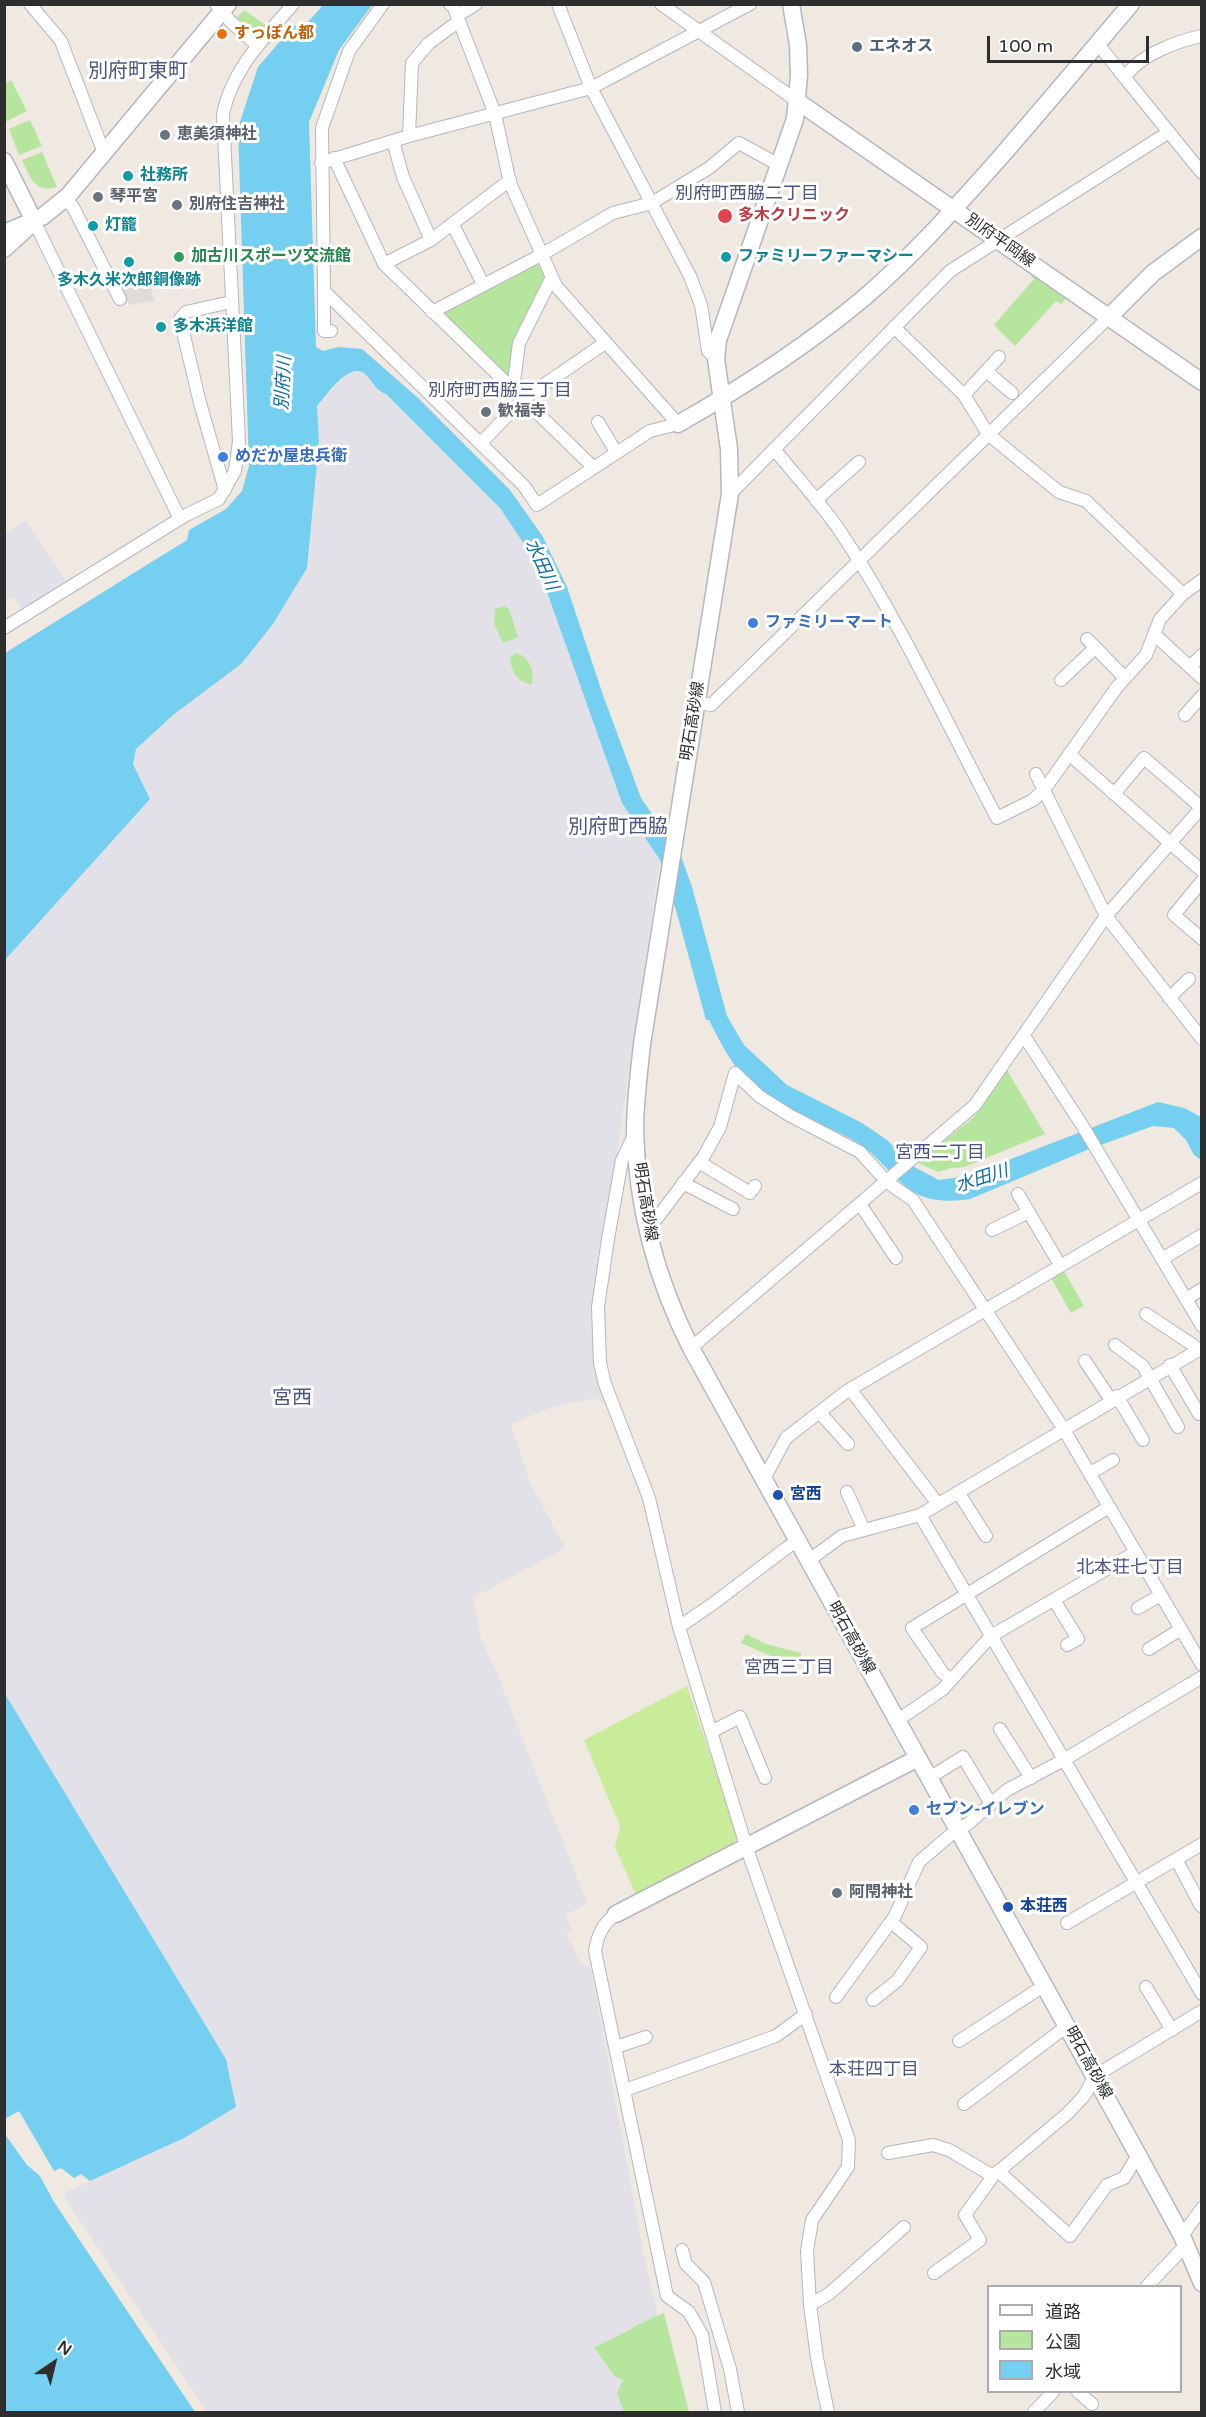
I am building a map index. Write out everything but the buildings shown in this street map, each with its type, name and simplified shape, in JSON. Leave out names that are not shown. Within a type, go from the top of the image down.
[{"type":"main road","name":"明石高砂線","points":[[790,4],[798,45],[795,119],[723,322],[716,359],[730,468],[730,494],[642,1044],[635,1132],[640,1191],[658,1271],[691,1348],[1095,2076],[1184,2241],[1202,2283]]},
{"type":"main road","points":[[678,424],[722,399],[865,297],[955,209],[1131,4]]},
{"type":"main road","points":[[4,249],[34,221],[65,199],[222,7]]},
{"type":"main road","name":"別府平岡線","points":[[797,101],[1202,382]]},
{"type":"main road","points":[[4,161],[34,221]]},
{"type":"main road","points":[[4,233],[34,221]]},
{"type":"main road","points":[[1109,317],[1153,273],[1202,237]]},
{"type":"main road","points":[[616,1914],[918,1758]]},
{"type":"street","points":[[30,4],[61,41],[104,153]]},
{"type":"street","points":[[4,628],[180,519],[219,499],[235,471],[239,441],[223,114],[228,93],[241,67],[293,4]]},
{"type":"street","points":[[331,331],[324,331],[322,128],[349,51],[383,4]]},
{"type":"street","points":[[324,291],[524,486],[537,505],[593,466],[650,431],[678,424],[556,286],[510,180],[495,114],[458,18],[450,4]]},
{"type":"street","points":[[409,136],[412,63],[429,43],[476,4]]},
{"type":"street","points":[[558,4],[591,88],[690,276],[701,305],[708,351],[716,359]]},
{"type":"street","points":[[661,4],[797,101]]},
{"type":"street","points":[[321,163],[409,136],[591,88],[688,36],[699,33],[750,4]]},
{"type":"street","points":[[222,7],[258,46]]},
{"type":"street","points":[[1125,78],[1131,68],[1168,46],[1202,36]]},
{"type":"street","points":[[1098,44],[1202,173]]},
{"type":"street","points":[[730,494],[950,271],[1169,132]]},
{"type":"street","points":[[393,141],[403,177],[431,240]]},
{"type":"street","points":[[432,312],[541,255],[613,213],[652,203],[709,168],[739,143],[779,165]]},
{"type":"street","points":[[334,158],[384,264],[593,466]]},
{"type":"street","points":[[384,264],[431,240],[510,180]]},
{"type":"street","points":[[65,199],[74,207],[120,299]]},
{"type":"street","points":[[34,221],[180,519]]},
{"type":"street","points":[[453,225],[483,284]]},
{"type":"street","points":[[518,394],[519,343],[552,277]]},
{"type":"street","points":[[225,490],[200,403],[180,319],[186,312],[231,302]]},
{"type":"street","points":[[696,702],[711,705],[1109,317]]},
{"type":"street","points":[[894,327],[964,395],[988,434],[1059,492],[1086,501],[1183,594]]},
{"type":"street","points":[[481,443],[518,394],[605,343]]},
{"type":"street","points":[[964,395],[999,357]]},
{"type":"street","points":[[986,371],[1012,393]]},
{"type":"street","points":[[598,422],[615,452]]},
{"type":"street","points":[[774,449],[839,530],[859,562],[916,661],[997,818],[1033,800],[1044,790],[1125,678],[1146,656],[1160,620],[1183,594],[1202,580]]},
{"type":"street","points":[[816,500],[845,467],[859,462]]},
{"type":"street","points":[[1155,635],[1202,678]]},
{"type":"street","points":[[1061,680],[1075,674],[1091,643],[1125,678]]},
{"type":"street","points":[[1190,667],[1202,655]]},
{"type":"street","points":[[1185,715],[1202,696]]},
{"type":"street","points":[[1070,754],[1202,871]]},
{"type":"street","points":[[691,1348],[975,1105],[1106,916],[1201,807],[1144,758],[1114,794]]},
{"type":"street","points":[[1036,774],[1106,916],[1202,1039]]},
{"type":"street","points":[[1202,881],[1174,915],[1202,939]]},
{"type":"street","points":[[1169,998],[1189,979]]},
{"type":"street","points":[[1024,1036],[1082,1125],[1202,1326]]},
{"type":"street","points":[[648,1230],[699,1162],[720,1127],[735,1073],[759,1096],[789,1115],[860,1152],[887,1182],[913,1200],[1063,1428],[1202,1665]]},
{"type":"street","points":[[635,1132],[622,1160],[608,1239],[598,1308],[600,1363],[605,1384],[649,1498],[679,1627],[746,1846],[849,2140],[848,2167],[812,2220],[807,2251],[810,2305],[817,2358],[828,2412]]},
{"type":"street","points":[[699,1162],[747,1185]]},
{"type":"street","points":[[683,1183],[733,1209]]},
{"type":"street","points":[[764,1479],[786,1438],[850,1389],[1202,1183]]},
{"type":"street","points":[[1018,1194],[1060,1265]]},
{"type":"street","points":[[860,1204],[896,1258]]},
{"type":"street","points":[[992,1230],[1029,1212]]},
{"type":"street","points":[[1162,1259],[1202,1235]]},
{"type":"street","points":[[1186,1299],[1202,1289]]},
{"type":"street","points":[[808,1561],[842,1536],[920,1515],[1199,1349],[1146,1314]]},
{"type":"street","points":[[1115,1345],[1143,1366],[1178,1427]]},
{"type":"street","points":[[1085,1361],[1143,1440]]},
{"type":"street","points":[[1170,1365],[1199,1414]]},
{"type":"street","points":[[850,1389],[939,1504]]},
{"type":"street","points":[[819,1413],[848,1444]]},
{"type":"street","points":[[1090,1473],[1113,1460]]},
{"type":"street","points":[[847,1492],[864,1530]]},
{"type":"street","points":[[958,1492],[986,1536]]},
{"type":"street","points":[[951,1680],[942,1672],[912,1628],[1109,1507]]},
{"type":"street","points":[[920,1515],[1062,1761],[1202,1994]]},
{"type":"street","points":[[679,1627],[714,1604],[797,1540]]},
{"type":"street","points":[[898,1720],[942,1690],[991,1636],[1136,1552]]},
{"type":"street","points":[[1138,1608],[1161,1595]]},
{"type":"street","points":[[1054,1600],[1078,1639],[1067,1645]]},
{"type":"street","points":[[1149,1649],[1181,1629]]},
{"type":"street","points":[[836,1996],[891,1922],[919,1862],[1007,1790],[1062,1761],[1202,1677]]},
{"type":"street","points":[[711,1732],[740,1718],[765,1778]]},
{"type":"street","points":[[1000,1729],[1031,1778]]},
{"type":"street","points":[[929,1778],[963,1757],[991,1804]]},
{"type":"street","points":[[1067,1923],[1202,1844]]},
{"type":"street","points":[[1176,1859],[1201,1906]]},
{"type":"street","points":[[616,1914],[604,1923],[598,1933],[595,1951],[649,2202],[658,2262],[667,2296],[689,2312],[702,2335],[715,2412]]},
{"type":"street","points":[[873,2000],[897,1981],[921,1947],[891,1922]]},
{"type":"street","points":[[959,2041],[1045,1985]]},
{"type":"street","points":[[1146,1987],[1172,2030]]},
{"type":"street","points":[[934,2273],[980,2240],[965,2215],[996,2174],[1067,2114],[1084,2096],[1095,2076],[1202,2011]]},
{"type":"street","points":[[626,2090],[776,2036],[806,2014]]},
{"type":"street","points":[[964,2104],[984,2096],[1067,2026]]},
{"type":"street","points":[[616,2047],[646,2037]]},
{"type":"street","points":[[888,2153],[933,2145],[950,2150],[996,2174],[1070,2236],[1107,2185],[1124,2178],[1138,2155]]},
{"type":"street","points":[[1148,2285],[1184,2241],[1202,2208]]},
{"type":"street","points":[[810,2305],[830,2294],[904,2227]]},
{"type":"street","points":[[682,2250],[686,2264],[704,2282],[730,2370],[738,2412]]},
{"type":"street","points":[[1034,2412],[1051,2393]]},
{"type":"street","points":[[1080,2393],[1092,2404]]},
{"type":"shaded area","points":[[147,272],[154,301],[129,305],[118,279]]},
{"type":"shaded area","points":[[354,370],[364,373],[379,392],[385,394],[477,484],[500,508],[530,553],[547,592],[622,803],[660,860],[594,1309],[609,1406],[595,1398],[552,1407],[511,1424],[529,1480],[565,1548],[473,1598],[481,1639],[494,1666],[587,1903],[565,1916],[572,1931],[566,1934],[580,1963],[591,1968],[644,2256],[681,2412],[207,2412],[65,2198],[66,2192],[184,2138],[236,2107],[226,2059],[5,1694],[5,960],[150,799],[133,764],[136,749],[173,715],[314,478],[319,441],[317,406],[346,374]]},
{"type":"shaded area","points":[[26,521],[66,581],[22,611],[14,597],[5,601],[4,534]]},
{"type":"green space","points":[[244,10],[267,26],[259,34],[253,33],[237,17]]},
{"type":"green space","points":[[11,80],[27,111],[5,122],[5,84]]},
{"type":"green space","points":[[30,120],[42,146],[19,155],[9,129]]},
{"type":"green space","points":[[42,152],[57,187],[50,189],[38,186],[22,160]]},
{"type":"green space","points":[[1022,264],[1069,295],[1061,304],[1056,301],[1015,346],[994,325],[1034,279]]},
{"type":"green space","points":[[536,265],[542,267],[548,281],[511,381],[443,315],[446,309]]},
{"type":"green space","points":[[504,606],[509,609],[518,637],[503,643],[494,624],[495,609]]},
{"type":"green space","points":[[516,653],[528,661],[533,674],[532,684],[519,679],[513,671],[510,657]]},
{"type":"green space","points":[[1007,1070],[1045,1134],[964,1167],[938,1172],[918,1163],[974,1117]]},
{"type":"green space","points":[[1063,1269],[1084,1306],[1071,1313],[1050,1276]]},
{"type":"green space","points":[[746,1634],[766,1644],[801,1653],[801,1664],[771,1656],[741,1643]]},
{"type":"green space","points":[[687,1686],[738,1837],[733,1844],[636,1895],[615,1847],[620,1826],[584,1740]]},
{"type":"green space","points":[[664,2313],[689,2412],[624,2412],[617,2393],[623,2380],[615,2377],[594,2347]]},
{"type":"water","points":[[323,5],[372,5],[339,50],[309,122],[316,347],[323,351],[338,347],[362,349],[417,397],[510,490],[543,537],[567,587],[641,798],[681,856],[692,887],[727,1016],[744,1045],[787,1085],[862,1123],[887,1140],[916,1168],[939,1180],[967,1176],[1158,1102],[1184,1108],[1201,1117],[1201,1160],[1194,1155],[1186,1140],[1174,1128],[1153,1126],[1087,1150],[970,1199],[935,1200],[907,1188],[864,1147],[777,1104],[752,1085],[733,1062],[709,1020],[706,1020],[660,860],[622,803],[547,592],[530,553],[500,508],[386,394],[382,393],[365,374],[359,371],[352,372],[339,381],[317,406],[319,441],[307,568],[273,624],[241,664],[173,715],[136,749],[133,764],[150,799],[5,960],[5,653],[187,540],[189,530],[226,509],[242,491],[249,466],[238,128],[258,67],[294,25],[302,29]]},
{"type":"water","points":[[5,1694],[226,2059],[236,2107],[184,2138],[90,2181],[81,2174],[74,2178],[61,2168],[54,2171],[19,2111],[5,2119]]},
{"type":"water","points":[[4,2133],[27,2165],[40,2176],[54,2202],[195,2412],[5,2412]]},
{"type":"place","name":"すっぽん都","points":[[222,34]]},
{"type":"place","name":"エネオス","points":[[857,47]]},
{"type":"place","name":"恵美須神社","points":[[165,135]]},
{"type":"place","name":"社務所","points":[[128,176]]},
{"type":"place","name":"琴平宮","points":[[98,197]]},
{"type":"place","name":"別府住吉神社","points":[[177,205]]},
{"type":"place","name":"多木クリニック","points":[[725,216]]},
{"type":"place","name":"灯籠","points":[[93,226]]},
{"type":"place","name":"加古川スポーツ交流館","points":[[179,257]]},
{"type":"place","name":"ファミリーファーマシー","points":[[726,257]]},
{"type":"place","name":"多木久米次郎銅像跡","points":[[129,262]]},
{"type":"place","name":"多木浜洋館","points":[[161,327]]},
{"type":"place","name":"歓福寺","points":[[486,412]]},
{"type":"place","name":"めだか屋忠兵衛","points":[[223,457]]},
{"type":"place","name":"ファミリーマート","points":[[753,623]]},
{"type":"place","name":"宮西","points":[[778,1495]]},
{"type":"place","name":"セブン-イレブン","points":[[914,1810]]},
{"type":"place","name":"阿閇神社","points":[[837,1893]]},
{"type":"place","name":"本荘西","points":[[1008,1907]]},
{"type":"district","name":"別府町東町","points":[[138,72]]},
{"type":"district","name":"別府町西脇二丁目","points":[[747,194]]},
{"type":"district","name":"別府町西脇三丁目","points":[[500,391]]},
{"type":"district","name":"別府町西脇","points":[[618,828]]},
{"type":"district","name":"宮西二丁目","points":[[940,1153]]},
{"type":"district","name":"宮西","points":[[292,1399]]},
{"type":"district","name":"北本荘七丁目","points":[[1130,1568]]},
{"type":"district","name":"宮西三丁目","points":[[789,1668]]},
{"type":"district","name":"本荘四丁目","points":[[874,2070]]},
{"type":"water label","name":"別府川","points":[[284,383]]},
{"type":"water label","name":"水田川","points":[[541,565]]},
{"type":"water label","name":"水田川","points":[[982,1179]]}]
